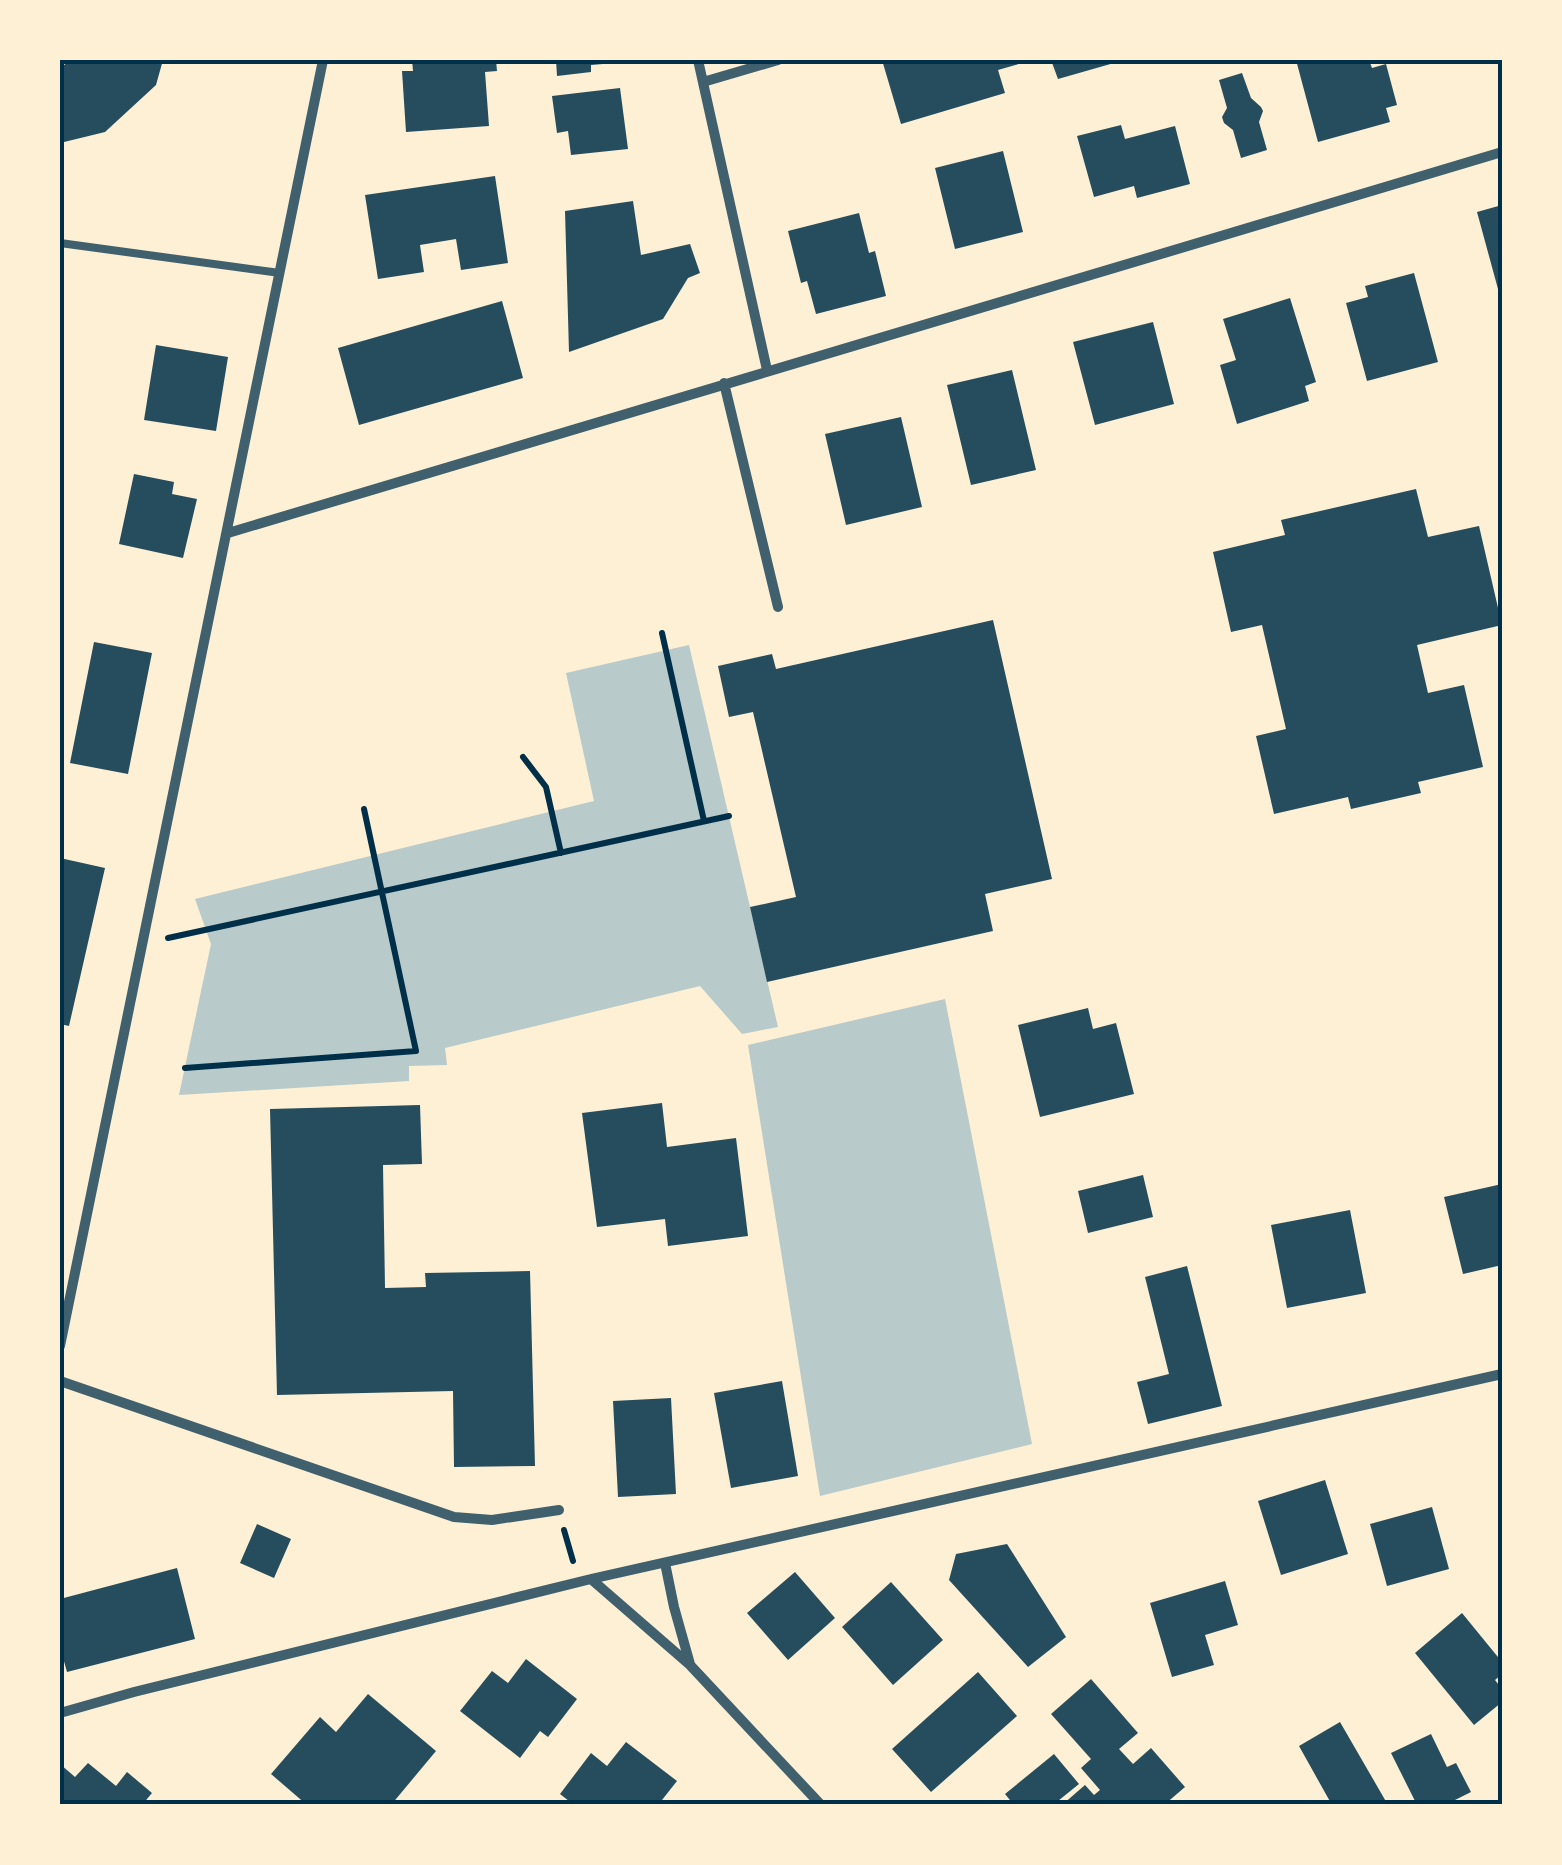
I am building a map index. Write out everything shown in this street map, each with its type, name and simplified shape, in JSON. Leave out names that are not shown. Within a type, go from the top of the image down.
[{"type":"street","points":[[60,1346],[323,60]]},
{"type":"street","points":[[698,60],[767,370]]},
{"type":"street","points":[[702,82],[778,60]]},
{"type":"street","points":[[228,533],[1502,152]]},
{"type":"street","points":[[724,383],[778,606]]},
{"type":"street","points":[[60,1713],[578,1582],[1502,1374]]},
{"type":"street","points":[[60,1381],[454,1518],[492,1520],[559,1510]]},
{"type":"street","points":[[665,1563],[690,1665]]},
{"type":"street","points":[[591,1579],[690,1665],[821,1805]]},
{"type":"lane","points":[[60,244],[280,272]]},
{"type":"path","points":[[662,633],[704,821]]},
{"type":"path","points":[[523,757],[546,787],[561,852]]},
{"type":"path","points":[[185,1068],[416,1051],[364,809]]},
{"type":"path","points":[[145,932],[169,938],[729,816]]},
{"type":"path","points":[[559,1510],[578,1582]]},
{"type":"shaded area","points":[[689,645],[778,1027],[742,1034],[700,986],[445,1048],[447,1065],[409,1066],[409,1081],[179,1095],[211,944],[195,899],[594,801],[566,673]]},
{"type":"shaded area","points":[[945,999],[1032,1444],[820,1496],[748,1045]]},
{"type":"building","points":[[71,60],[163,60],[156,85],[105,132],[60,143],[60,68]]},
{"type":"building","points":[[412,60],[496,60],[497,71],[485,72],[489,126],[406,132],[402,71],[413,71]]},
{"type":"building","points":[[556,60],[615,63],[591,65],[591,72],[557,76]]},
{"type":"building","points":[[882,60],[1029,61],[998,70],[1005,93],[901,124]]},
{"type":"building","points":[[1051,60],[1121,60],[1121,61],[1058,79]]},
{"type":"building","points":[[1296,60],[1369,60],[1372,68],[1386,64],[1397,105],[1386,108],[1390,122],[1318,142]]},
{"type":"building","points":[[1242,73],[1251,98],[1263,111],[1259,122],[1267,150],[1241,158],[1233,130],[1222,117],[1227,108],[1219,80]]},
{"type":"building","points":[[620,88],[628,149],[571,155],[568,131],[557,133],[552,96]]},
{"type":"building","points":[[1121,125],[1125,139],[1175,126],[1190,184],[1137,198],[1134,186],[1094,197],[1077,136]]},
{"type":"building","points":[[1003,151],[1023,232],[955,249],[935,168]]},
{"type":"building","points":[[495,176],[508,263],[461,270],[456,239],[420,245],[424,272],[378,279],[365,195]]},
{"type":"building","points":[[633,201],[641,255],[690,244],[700,273],[688,278],[663,319],[569,352],[565,211]]},
{"type":"building","points":[[1502,205],[1502,300],[1501,300],[1477,212]]},
{"type":"building","points":[[859,213],[869,253],[875,251],[886,296],[816,314],[807,281],[801,283],[788,231]]},
{"type":"building","points":[[1414,273],[1438,362],[1367,381],[1346,303],[1368,297],[1365,286]]},
{"type":"building","points":[[1290,298],[1316,382],[1305,386],[1309,401],[1237,424],[1220,365],[1236,360],[1223,319]]},
{"type":"building","points":[[502,301],[523,378],[359,425],[338,348]]},
{"type":"building","points":[[1153,322],[1174,404],[1095,425],[1073,342]]},
{"type":"building","points":[[156,345],[228,357],[216,431],[144,420]]},
{"type":"building","points":[[1012,370],[1036,470],[971,485],[947,385]]},
{"type":"building","points":[[901,417],[922,507],[846,525],[825,434]]},
{"type":"building","points":[[134,474],[174,482],[172,494],[197,499],[183,558],[119,544]]},
{"type":"building","points":[[1416,489],[1428,537],[1479,526],[1502,625],[1417,645],[1428,693],[1464,685],[1483,767],[1418,782],[1421,793],[1351,809],[1348,797],[1274,814],[1256,736],[1286,729],[1262,625],[1231,632],[1213,552],[1285,535],[1281,520]]},
{"type":"building","points":[[993,620],[1052,879],[985,894],[993,931],[767,982],[750,907],[796,897],[753,712],[729,717],[718,666],[772,654],[776,669]]},
{"type":"building","points":[[94,642],[152,653],[128,774],[70,763]]},
{"type":"building","points":[[60,858],[105,868],[69,1026],[60,1024]]},
{"type":"building","points":[[1088,1008],[1093,1029],[1116,1023],[1134,1094],[1040,1117],[1018,1025]]},
{"type":"building","points":[[662,1103],[667,1147],[736,1138],[748,1236],[668,1246],[665,1219],[597,1227],[582,1113]]},
{"type":"building","points":[[420,1105],[422,1164],[383,1165],[385,1288],[426,1287],[425,1273],[530,1271],[535,1466],[454,1467],[453,1391],[277,1395],[270,1109]]},
{"type":"building","points":[[1143,1175],[1153,1217],[1088,1233],[1078,1191]]},
{"type":"building","points":[[1502,1184],[1502,1265],[1463,1274],[1444,1197]]},
{"type":"building","points":[[1350,1210],[1366,1293],[1287,1308],[1271,1225]]},
{"type":"building","points":[[1187,1266],[1222,1406],[1148,1424],[1137,1382],[1169,1374],[1145,1277]]},
{"type":"building","points":[[782,1381],[798,1476],[731,1488],[714,1393]]},
{"type":"building","points":[[671,1398],[676,1494],[618,1497],[613,1401]]},
{"type":"building","points":[[1325,1480],[1348,1554],[1281,1575],[1258,1501]]},
{"type":"building","points":[[1432,1507],[1449,1569],[1387,1586],[1370,1524]]},
{"type":"building","points":[[257,1524],[291,1539],[274,1578],[240,1563]]},
{"type":"building","points":[[1007,1544],[1066,1637],[1028,1667],[949,1580],[956,1554]]},
{"type":"building","points":[[177,1568],[195,1639],[67,1672],[60,1647],[60,1599]]},
{"type":"building","points":[[795,1572],[835,1618],[788,1660],[747,1613]]},
{"type":"building","points":[[1225,1581],[1238,1625],[1205,1635],[1214,1665],[1172,1677],[1150,1603]]},
{"type":"building","points":[[891,1582],[943,1640],[893,1685],[842,1627]]},
{"type":"building","points":[[1462,1613],[1502,1662],[1502,1674],[1495,1680],[1502,1689],[1502,1702],[1474,1725],[1415,1653]]},
{"type":"building","points":[[526,1659],[577,1699],[548,1737],[540,1731],[520,1758],[460,1711],[492,1671],[508,1683]]},
{"type":"building","points":[[978,1672],[1017,1716],[931,1792],[892,1749]]},
{"type":"building","points":[[1091,1679],[1138,1733],[1119,1749],[1133,1764],[1151,1748],[1185,1787],[1164,1805],[1062,1805],[1085,1785],[1094,1795],[1100,1790],[1081,1768],[1091,1759],[1051,1714]]},
{"type":"building","points":[[368,1694],[436,1751],[391,1805],[307,1805],[271,1774],[320,1717],[336,1732]]},
{"type":"building","points":[[1340,1722],[1388,1805],[1332,1805],[1299,1746]]},
{"type":"building","points":[[1431,1734],[1447,1767],[1456,1763],[1471,1792],[1445,1805],[1417,1805],[1391,1753]]},
{"type":"building","points":[[626,1742],[677,1781],[658,1805],[574,1805],[560,1794],[591,1753],[607,1766]]},
{"type":"building","points":[[1054,1754],[1079,1784],[1053,1805],[1014,1805],[1005,1794]]},
{"type":"building","points":[[88,1763],[116,1786],[127,1772],[152,1793],[142,1805],[60,1805],[60,1764],[75,1777]]}]
